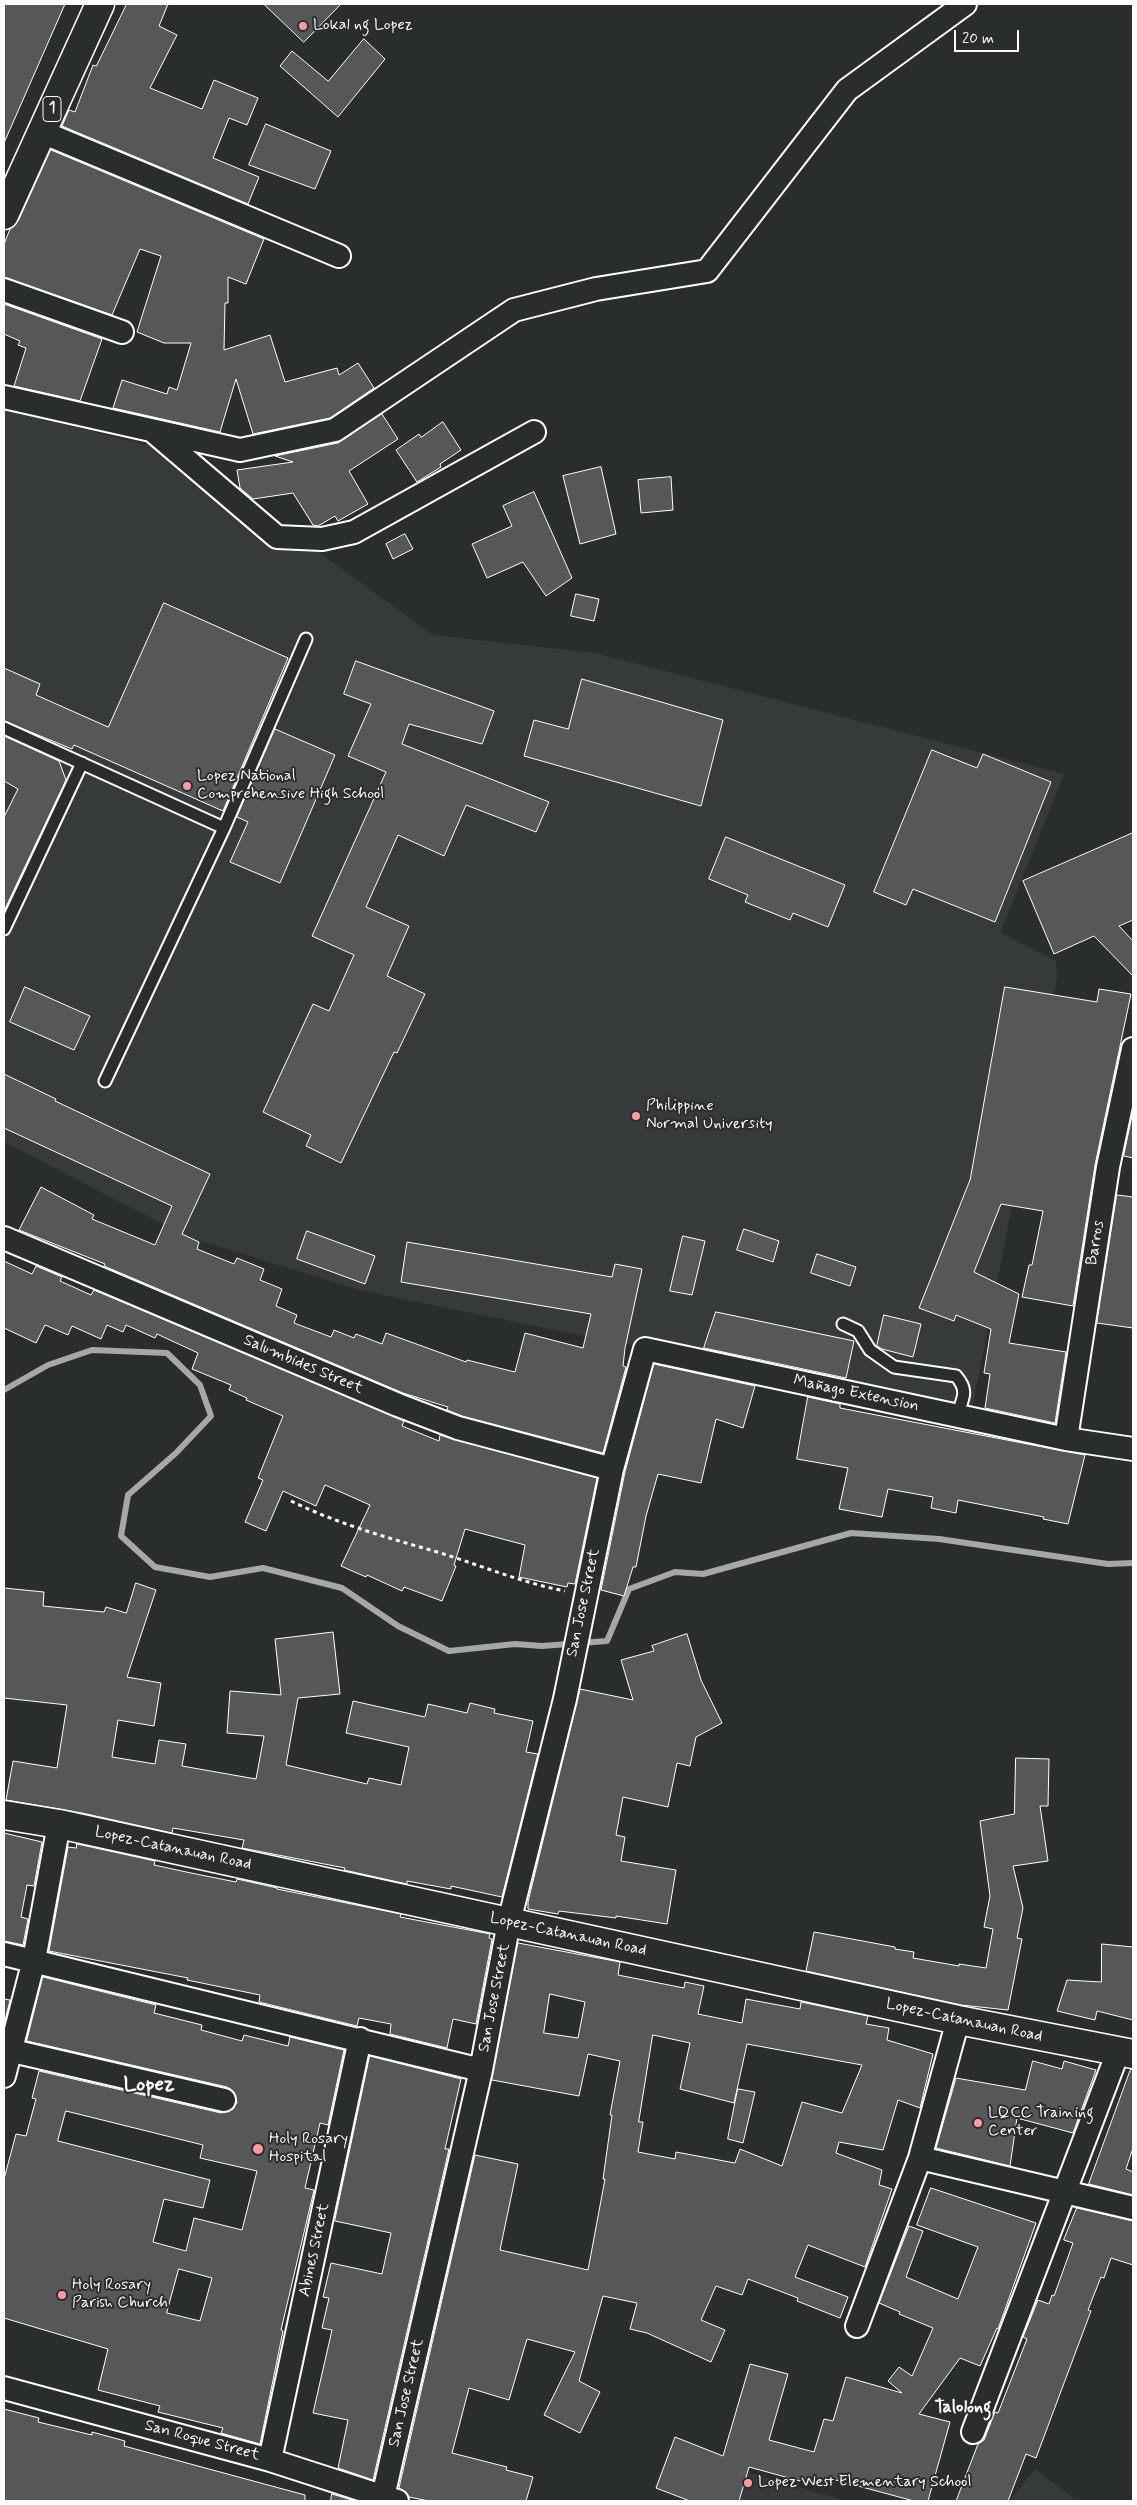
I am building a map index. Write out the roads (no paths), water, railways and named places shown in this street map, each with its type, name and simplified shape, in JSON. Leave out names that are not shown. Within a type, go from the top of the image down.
[{"type":"main road","name":"1","points":[[4,215],[100,4]]},
{"type":"main road","name":"Lopez-Catanauan Road","points":[[4,1815],[59,1824],[958,2020],[1126,2053]]},
{"type":"street","points":[[4,397],[240,450],[336,430],[514,310],[596,289],[707,271],[847,90],[965,4]]},
{"type":"street","points":[[42,132],[339,256]]},
{"type":"street","points":[[4,290],[122,332]]},
{"type":"street","points":[[152,431],[277,537],[322,539],[354,532],[534,432]]},
{"type":"street","name":"Barros","points":[[1066,1438],[1108,1167],[1133,1049]]},
{"type":"street","name":"Salumbides Street","points":[[4,1238],[398,1406],[458,1428],[612,1469]]},
{"type":"street","name":"Mañago Extension","points":[[645,1349],[1066,1438],[1133,1449]]},
{"type":"street","name":"San Jose Street","points":[[388,2500],[481,2070],[509,1922],[565,1699],[612,1469],[645,1349]]},
{"type":"street","points":[[4,2076],[7,2050],[34,1960],[59,1824]]},
{"type":"street","points":[[4,1954],[481,2070]]},
{"type":"street","points":[[857,2326],[920,2158],[958,2020]]},
{"type":"street","name":"Abines Street","points":[[270,2460],[360,2040]]},
{"type":"street","points":[[7,2050],[224,2100]]},
{"type":"street","points":[[973,2432],[1066,2192],[1126,2053]]},
{"type":"street","points":[[920,2158],[1133,2208]]},
{"type":"street","name":"San Roque Street","points":[[4,2388],[270,2460],[388,2500]]},
{"type":"lane","points":[[105,1081],[224,828],[306,639]]},
{"type":"lane","points":[[4,728],[224,828]]},
{"type":"lane","points":[[4,929],[82,762]]},
{"type":"lane","points":[[843,1324],[858,1331],[870,1350],[894,1367],[956,1376],[964,1385],[964,1395],[957,1415]]},
{"type":"waterway","points":[[4,1390],[48,1365],[92,1350],[167,1353],[200,1385],[211,1416],[176,1453],[128,1495],[121,1536],[155,1567],[210,1577],[263,1568],[342,1588],[398,1626],[449,1651],[515,1644],[542,1646],[607,1641],[629,1589],[675,1572],[703,1574],[851,1533],[939,1539],[1108,1564],[1133,1563]]},
{"type":"place","name":"Lokal ng Lopez","points":[[303,26]]},
{"type":"place","name":"Lopez National Comprehensive High School","points":[[187,786]]},
{"type":"place","name":"Philippine Normal University","points":[[636,1116]]},
{"type":"place","name":"LQCC Training Center","points":[[978,2123]]},
{"type":"place","name":"Holy Rosary Hospital","points":[[258,2149]]},
{"type":"place","name":"Holy Rosary Parish Church","points":[[62,2295]]},
{"type":"place","name":"Lopez West Elementary School","points":[[748,2483]]},
{"type":"district","name":"Lopez","points":[[149,2086]]},
{"type":"district","name":"Talolong","points":[[963,2408]]}]
